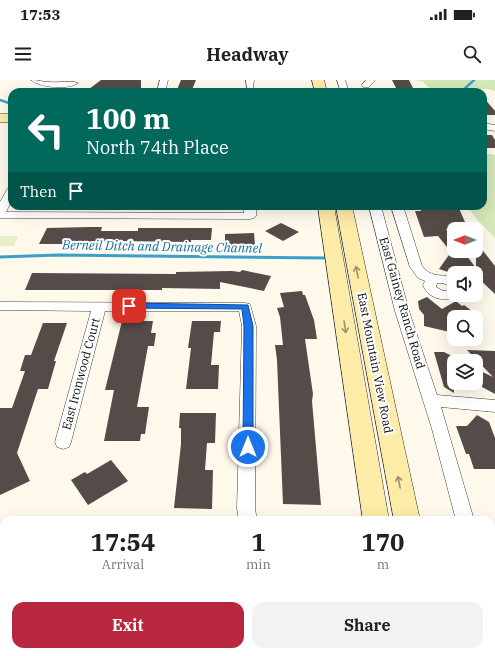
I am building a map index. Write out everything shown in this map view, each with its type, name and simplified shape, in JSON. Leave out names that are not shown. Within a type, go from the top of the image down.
[{"type":"main road","name":"East Mountain View Road","points":[[327,210],[375,516]]},
{"type":"main road","name":"East Mountain View Road","points":[[345,210],[406,516]]},
{"type":"street","points":[[35,80],[49,85],[74,83]]},
{"type":"street","points":[[8,198],[0,214],[126,211],[250,211]]},
{"type":"street","name":"East Gainey Ranch Road","points":[[376,210],[402,311],[431,400],[464,516]]},
{"type":"street","name":"East Gainey Ranch Road","points":[[398,210],[416,268],[423,275],[432,280]]},
{"type":"street","points":[[447,280],[444,279],[432,280],[429,288],[435,293],[447,294]]},
{"type":"street","points":[[0,306],[245,307],[248,326],[246,509],[247,516]]},
{"type":"street","name":"East Ironwood Court","points":[[63,442],[99,306]]},
{"type":"street","points":[[431,400],[495,406]]},
{"type":"green space","points":[[415,80],[495,80],[495,91],[487,88],[430,88],[423,82]]},
{"type":"green space","points":[[487,154],[495,155],[495,238],[483,225],[483,222],[480,222],[470,210],[487,210]]},
{"type":"green space","points":[[0,236],[18,236],[14,246],[0,246]]},
{"type":"building","points":[[101,80],[141,80],[141,88],[90,88]]},
{"type":"building","points":[[181,80],[196,80],[193,88],[178,88]]},
{"type":"building","points":[[392,80],[409,80],[413,88],[396,88]]},
{"type":"building","points":[[487,102],[495,111],[495,115],[487,115]]},
{"type":"building","points":[[487,135],[492,135],[495,140],[495,148],[487,148]]},
{"type":"building","points":[[460,210],[465,222],[447,222],[447,247],[438,236],[424,237],[415,211]]},
{"type":"building","points":[[281,223],[299,232],[283,241],[265,231]]},
{"type":"building","points":[[102,227],[101,231],[138,231],[138,228],[212,228],[211,240],[191,240],[191,242],[117,241],[73,242],[72,244],[39,244],[47,228]]},
{"type":"building","points":[[254,233],[255,245],[225,246],[225,234]]},
{"type":"building","points":[[483,251],[495,266],[495,294],[483,283],[483,266],[476,266],[476,258],[483,258]]},
{"type":"building","points":[[447,258],[468,258],[474,266],[447,266],[447,272],[439,269]]},
{"type":"building","points":[[242,270],[271,276],[264,291],[220,282],[220,289],[162,288],[162,290],[25,290],[32,273],[176,274],[176,272],[240,272]]},
{"type":"building","points":[[302,291],[303,295],[305,295],[314,320],[317,339],[305,339],[313,394],[312,401],[321,505],[283,504],[277,360],[275,345],[283,345],[280,317],[277,308],[284,307],[280,293]]},
{"type":"building","points":[[427,297],[442,309],[454,302],[457,302],[471,310],[447,310],[447,331],[424,326],[424,315],[419,309],[418,301]]},
{"type":"building","points":[[122,321],[153,321],[151,333],[156,333],[154,346],[148,346],[137,407],[149,407],[145,434],[141,434],[140,441],[104,441],[114,390],[105,390]]},
{"type":"building","points":[[192,321],[221,321],[220,332],[214,332],[211,365],[219,365],[218,389],[186,389],[191,348],[188,348]]},
{"type":"building","points":[[43,323],[67,323],[54,361],[56,361],[48,389],[38,389],[17,453],[30,481],[0,495],[0,408],[12,408],[25,371],[20,371],[25,355],[31,355]]},
{"type":"building","points":[[467,350],[495,351],[495,394],[483,388],[483,372],[493,377],[483,367],[483,354],[471,354]]},
{"type":"building","points":[[434,352],[444,352],[448,354],[447,389],[444,387]]},
{"type":"building","points":[[180,413],[216,413],[215,443],[207,443],[205,470],[213,470],[212,509],[174,508],[181,444],[181,428],[179,428]]},
{"type":"building","points":[[477,415],[489,422],[495,438],[495,469],[474,469],[469,454],[466,454],[456,426],[467,426]]},
{"type":"building","points":[[111,460],[128,481],[88,505],[71,480],[85,472],[87,474]]},
{"type":"waterway","points":[[465,88],[474,80]]},
{"type":"waterway","points":[[0,100],[8,103]]},
{"type":"waterway","name":"Berneil Ditch and Drainage Channel","points":[[0,257],[58,255],[324,258]]},
{"type":"route","points":[[129,306],[245,307],[248,326],[248,447]]}]
